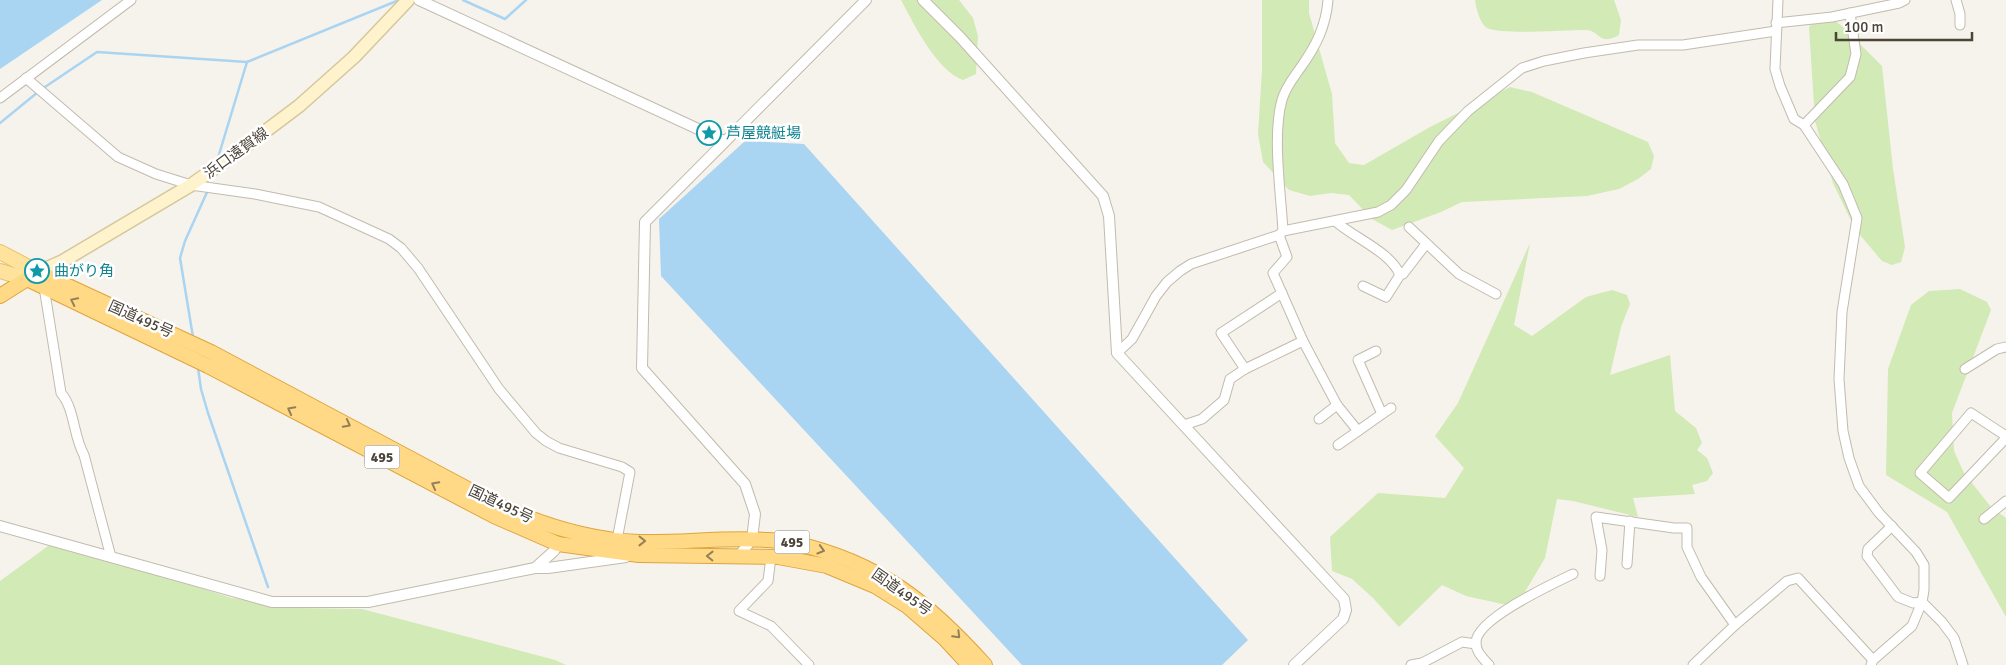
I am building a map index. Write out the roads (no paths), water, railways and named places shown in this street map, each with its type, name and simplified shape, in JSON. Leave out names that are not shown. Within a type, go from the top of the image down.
[{"type":"highway","name":"国道495号","points":[[33,275],[44,287],[208,366],[494,516],[558,544],[616,546],[639,542],[752,539],[793,542],[844,557],[881,574],[915,598],[956,633],[985,665]]},
{"type":"highway","name":"国道495号","points":[[33,275],[184,338],[527,518],[639,555],[771,557],[827,566],[876,586],[915,613],[945,638],[969,665]]},
{"type":"highway","points":[[0,296],[33,275]]},
{"type":"main road","name":"浜口遠賀線","points":[[33,275],[63,261],[191,185],[299,106],[354,57],[408,0]]},
{"type":"main road","points":[[0,252],[33,275]]},
{"type":"main road","points":[[0,271],[33,275]]},
{"type":"street","points":[[0,98],[131,0]]},
{"type":"street","points":[[419,0],[724,141]]},
{"type":"street","points":[[739,556],[752,539],[755,514],[745,484],[642,368],[645,222],[866,0]]},
{"type":"street","points":[[923,0],[960,37],[1103,196],[1109,216],[1117,353],[1344,599],[1346,610],[1343,619],[1294,665]]},
{"type":"street","points":[[1328,0],[1320,36],[1288,86],[1282,100],[1278,135],[1281,233],[1287,257],[1273,273],[1303,342],[1337,405],[1358,431]]},
{"type":"street","points":[[1693,665],[1786,581],[1798,578],[1872,663],[1912,626],[1922,602],[1924,590],[1924,565],[1916,552],[1879,514],[1860,486],[1849,458],[1843,431],[1839,380],[1842,312],[1857,218],[1843,184],[1804,125],[1794,119],[1780,86],[1775,69],[1778,0]]},
{"type":"street","points":[[1117,353],[1132,339],[1156,296],[1167,282],[1191,264],[1281,233],[1378,212],[1391,206],[1406,190],[1438,141],[1468,111],[1522,68],[1544,61],[1638,45],[1683,45],[1850,13],[1905,0]]},
{"type":"street","points":[[1956,0],[1960,14],[1960,25]]},
{"type":"street","points":[[1804,125],[1850,77],[1856,54],[1850,13]]},
{"type":"street","points":[[26,78],[118,157],[156,174],[191,185],[255,194],[319,207],[389,239],[401,248],[418,268],[499,389],[536,433],[559,448],[622,467],[630,472],[616,546]]},
{"type":"street","points":[[1335,221],[1378,251],[1397,267],[1400,275]]},
{"type":"street","points":[[1409,227],[1459,274],[1496,294]]},
{"type":"street","points":[[1363,286],[1386,296],[1400,275],[1404,274],[1426,244]]},
{"type":"street","points":[[44,287],[61,393],[67,400],[78,444],[84,455],[111,557]]},
{"type":"street","points":[[1245,369],[1221,333],[1282,293]]},
{"type":"street","points":[[1184,425],[1202,419],[1224,400],[1230,379],[1245,369],[1303,342]]},
{"type":"street","points":[[1965,369],[1996,350],[2006,347]]},
{"type":"street","points":[[1376,352],[1358,360],[1382,414]]},
{"type":"street","points":[[1319,419],[1337,405]]},
{"type":"street","points":[[1338,445],[1391,408]]},
{"type":"street","points":[[1971,413],[2005,443],[1949,498],[1920,472],[1971,413]]},
{"type":"street","points":[[1984,519],[2006,501]]},
{"type":"street","points":[[1600,576],[1602,550],[1596,517],[1687,528],[1687,547],[1701,577],[1736,625]]},
{"type":"street","points":[[1627,564],[1630,521]]},
{"type":"street","points":[[0,526],[263,600],[289,602],[368,602],[535,568],[548,568],[639,555]]},
{"type":"street","points":[[1892,526],[1868,549],[1867,556],[1898,597],[1913,602],[1922,602],[1942,622],[1954,638],[1963,665]]},
{"type":"street","points":[[535,568],[554,552],[558,544]]},
{"type":"street","points":[[771,557],[768,581],[739,611],[771,626],[809,665]]},
{"type":"street","points":[[1489,665],[1476,649],[1476,640],[1482,627],[1525,598],[1573,574]]},
{"type":"street","points":[[1411,665],[1422,663],[1462,642],[1476,644]]},
{"type":"water","points":[[0,0],[102,0],[0,69]]},
{"type":"water","points":[[745,141],[804,144],[1248,640],[1222,665],[1022,665],[661,276],[659,219]]},
{"type":"waterway","points":[[42,89],[97,52],[247,62],[399,0]]},
{"type":"waterway","points":[[463,0],[505,19],[526,0]]},
{"type":"waterway","points":[[217,161],[247,62]]},
{"type":"waterway","points":[[0,123],[38,92]]},
{"type":"waterway","points":[[193,337],[180,258],[185,241],[208,190]]},
{"type":"waterway","points":[[198,368],[201,389],[208,413],[268,587]]},
{"type":"place","name":"芦屋競艇場","points":[[709,133]]},
{"type":"place","name":"曲がり角","points":[[37,271]]}]
